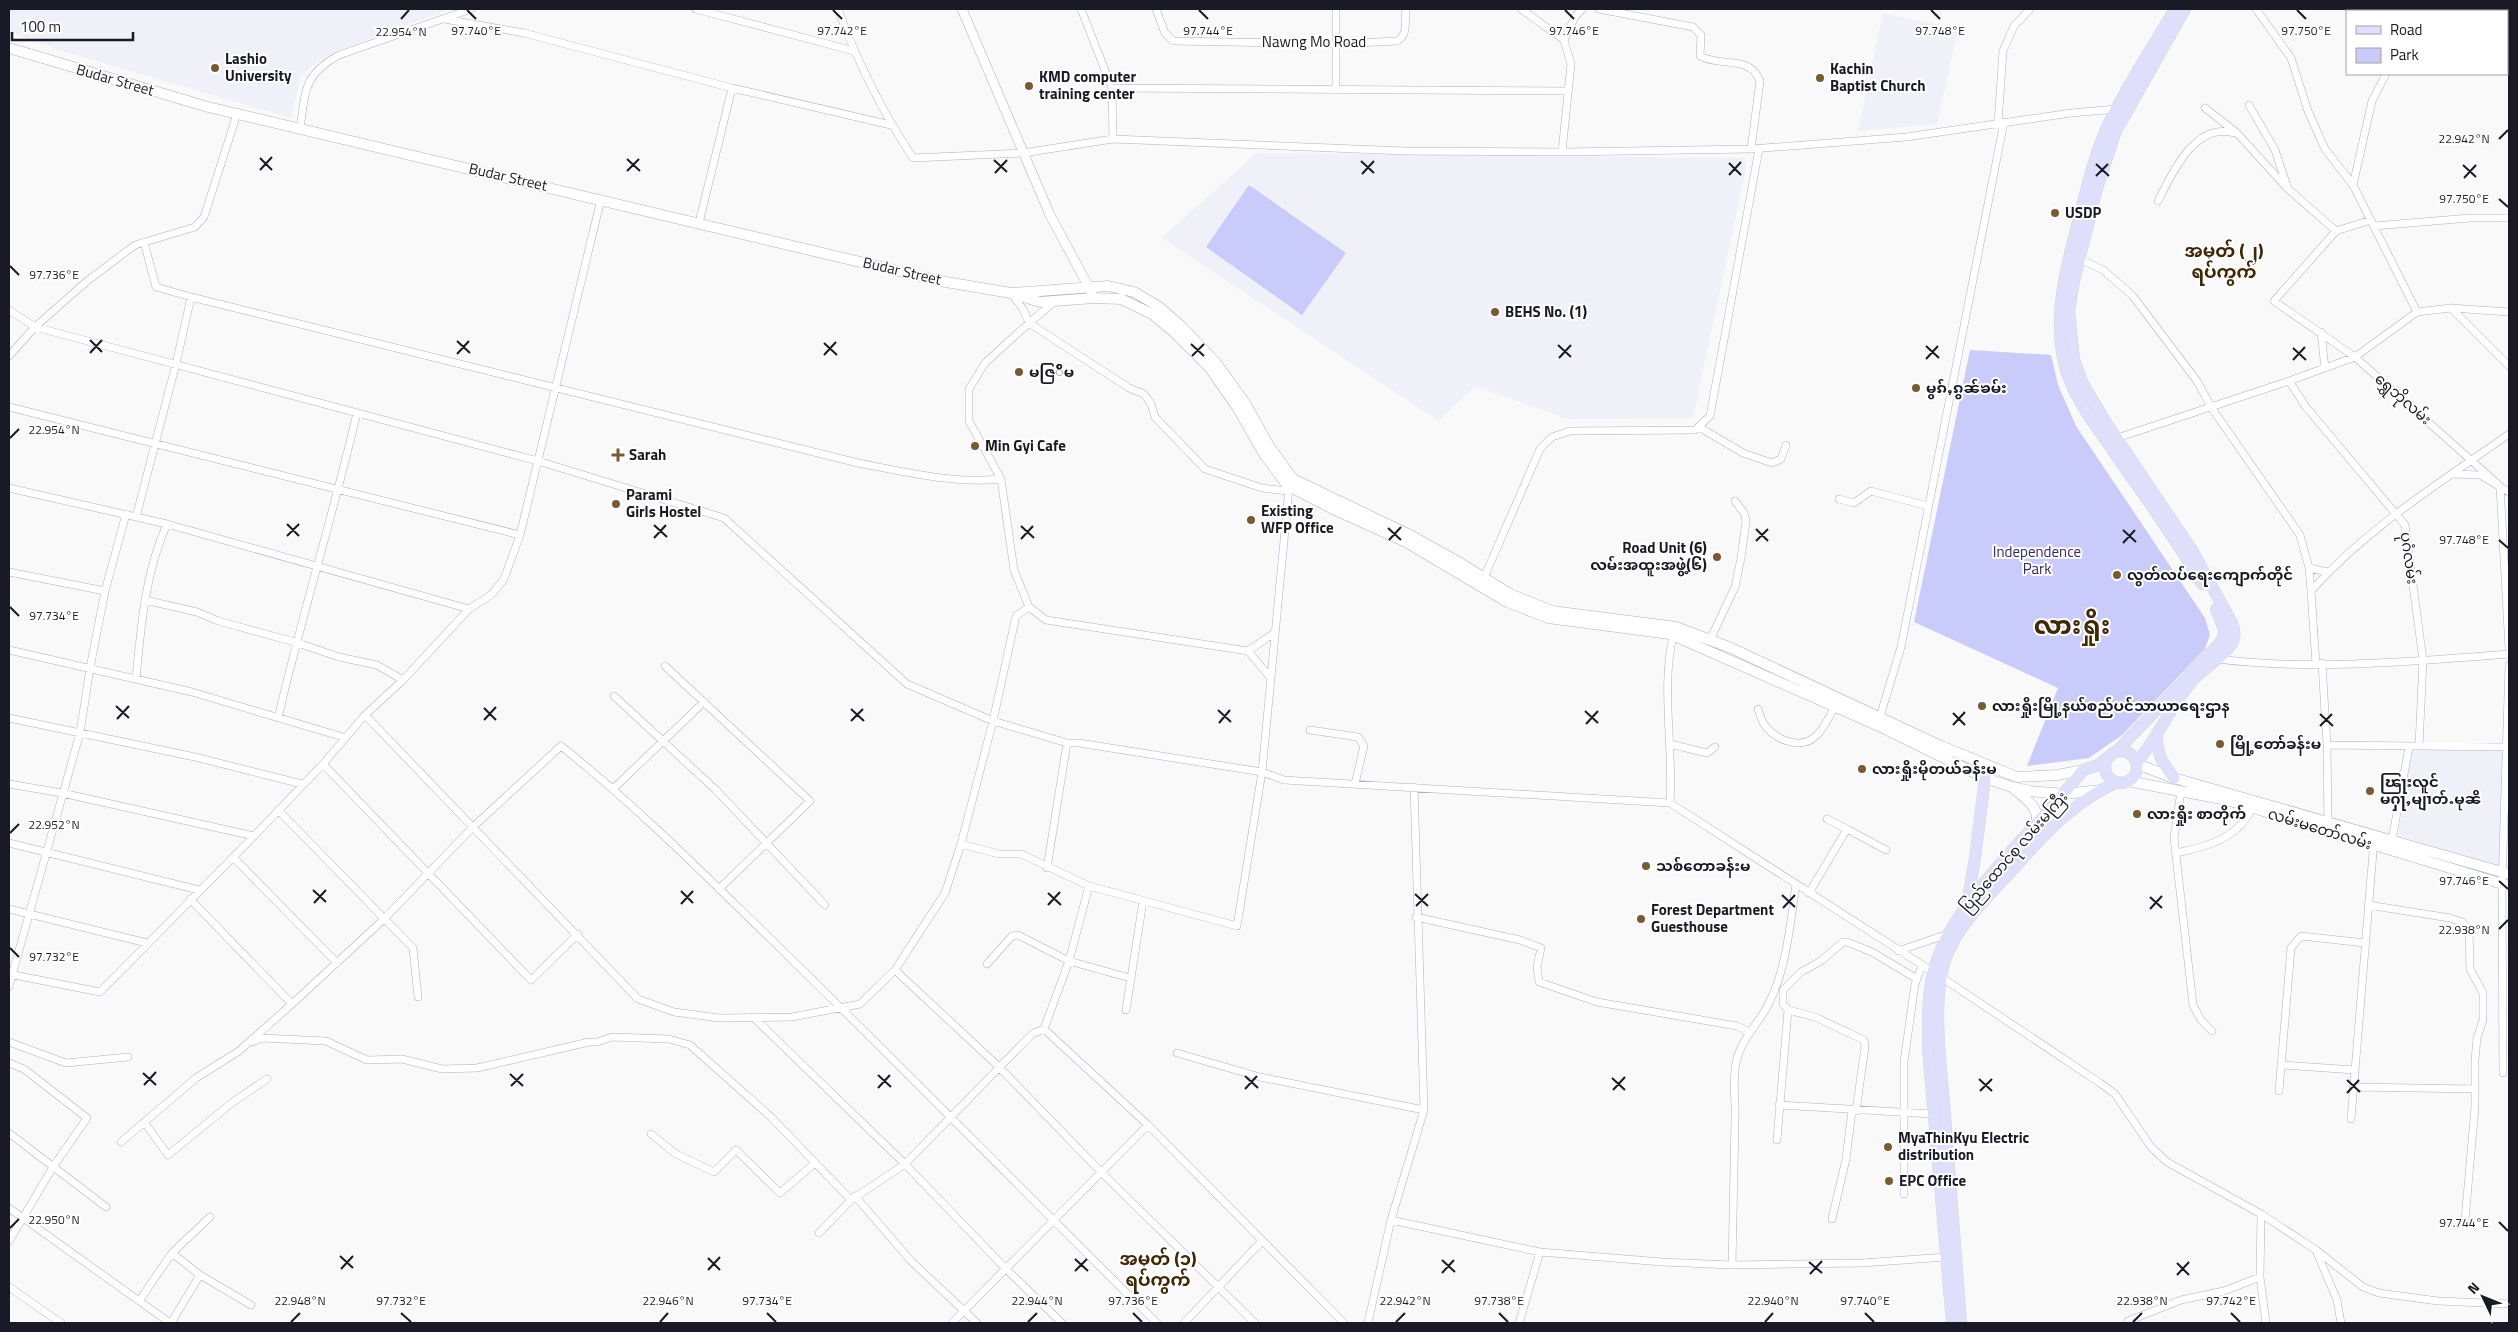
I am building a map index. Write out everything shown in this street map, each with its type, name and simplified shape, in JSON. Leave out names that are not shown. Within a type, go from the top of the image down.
[{"type":"main road","points":[[2137,763],[2127,752],[2114,754],[2106,762],[2107,773],[2123,782],[2135,774],[2137,763],[2193,680],[2212,656],[2231,645],[2236,634],[2232,623],[2192,550],[2069,379],[2061,357],[2059,320],[2064,279],[2092,167],[2175,9]]},
{"type":"main road","points":[[2112,439],[2082,382],[2074,359],[2069,311],[2080,259],[2107,154],[2122,109],[2185,9]]},
{"type":"main road","name":"Budar Street","points":[[9,48],[126,85],[237,114],[940,281],[1011,293]]},
{"type":"main road","points":[[1011,293],[1043,289],[1108,286],[1134,292],[1158,306],[1181,326],[1216,363],[1245,403],[1291,486]]},
{"type":"main road","points":[[1011,293],[1040,302],[1112,298],[1129,302],[1152,314],[1175,333],[1209,367],[1264,454],[1291,486],[1335,510],[1406,542],[1482,582],[1507,602],[1548,618],[1674,631],[1710,640],[1878,722],[1985,778],[2030,792],[2065,794],[2100,790]]},
{"type":"main road","points":[[1674,631],[1835,707],[2017,777],[2058,775],[2083,770]]},
{"type":"main road","name":"ပြည်ထောင်စု လမ်းမကြီး","points":[[1952,1323],[1928,1049],[1929,1006],[1948,934],[1967,905],[2065,794],[2083,770],[2098,765],[2114,754],[2212,656]]},
{"type":"main road","points":[[2157,734],[2157,751],[2162,763],[2174,778]]},
{"type":"main road","name":"လမ်းမတော်လမ်း","points":[[2137,763],[2174,778],[2328,820],[2374,840],[2506,885]]},
{"type":"main road","points":[[1967,905],[1985,778]]},
{"type":"main road","name":"ပြည်ထောင်စု လမ်းမကြီး","points":[[1961,1323],[1940,1064],[1937,975],[1958,936],[1973,915],[2038,840],[2062,816],[2078,804],[2100,790],[2123,782]]},
{"type":"main road","name":"လမ်းမတော်လမ်း","points":[[2123,782],[2181,791],[2252,808],[2327,831],[2374,840],[2392,840],[2506,873]]},
{"type":"main road","points":[[2012,786],[2036,810],[2038,816],[2036,825]]},
{"type":"street","points":[[300,128],[309,80],[320,66],[339,55],[471,9]]},
{"type":"street","points":[[696,9],[854,51]]},
{"type":"street","points":[[838,9],[854,51],[891,125],[913,158],[1023,153],[1113,139],[1406,151],[1562,152],[1755,149],[1906,137],[2001,123],[2122,109]]},
{"type":"street","points":[[962,9],[1050,215],[1094,298]]},
{"type":"street","points":[[1081,9],[1112,88],[1113,139]]},
{"type":"street","name":"Nawng Mo Road","points":[[1156,9],[1165,33],[1173,41],[1336,44],[1402,38],[1405,35],[1406,9]]},
{"type":"street","points":[[1336,9],[1336,90]]},
{"type":"street","points":[[1521,9],[1535,21],[1564,40],[1571,64],[1562,152]]},
{"type":"street","points":[[1564,40],[1575,17],[1582,9]]},
{"type":"street","points":[[1482,582],[1540,449],[1552,437],[1570,431],[1695,430],[1710,416],[1755,149],[1760,81],[1756,72],[1748,65],[1708,60],[1700,56],[1701,35],[1693,27],[1599,9]]},
{"type":"street","points":[[1878,722],[1900,647],[2001,123],[2003,51],[2014,26],[2030,9]]},
{"type":"street","points":[[2256,9],[2291,58],[2308,111],[2326,149],[2353,185],[2417,312]]},
{"type":"street","points":[[444,19],[524,34],[732,88],[891,125]]},
{"type":"street","points":[[2353,185],[2372,101],[2385,75]]},
{"type":"street","points":[[699,223],[732,88]]},
{"type":"street","points":[[1112,88],[1568,91]]},
{"type":"street","points":[[2249,105],[2275,150],[2287,188]]},
{"type":"street","points":[[2205,108],[2237,133],[2287,188],[2336,231],[2373,223],[2509,218]]},
{"type":"street","points":[[9,356],[35,327],[86,282],[135,245],[195,227],[204,217],[237,114]]},
{"type":"street","points":[[2158,201],[2170,176],[2183,157],[2206,135],[2217,130],[2237,133]]},
{"type":"street","points":[[11,974],[100,992],[323,764],[343,737],[403,680],[469,609],[492,594],[504,579],[520,535],[554,388],[602,200]]},
{"type":"street","name":"ရွှေဘိုလမ်း","points":[[2336,231],[2274,301],[2355,357],[2500,486]]},
{"type":"street","points":[[144,242],[156,287],[191,297],[858,463],[918,475],[980,481],[1001,479]]},
{"type":"street","points":[[2080,259],[2103,270],[2132,295],[2197,381],[2211,407],[2300,535],[2309,568],[2327,745],[2327,831]]},
{"type":"street","points":[[961,844],[999,854],[1021,854],[1047,868],[1089,886],[1237,926],[1262,772],[1274,633],[1291,486],[1262,488],[1204,469],[1155,417],[1151,404],[1144,394],[1129,388],[1029,323],[1023,309],[1011,293]]},
{"type":"street","points":[[136,517],[176,364],[191,297]]},
{"type":"street","points":[[1054,302],[986,363],[969,389],[969,421],[1001,479],[1014,570],[1029,607],[1046,620],[1248,651],[1270,677]]},
{"type":"street","points":[[2112,439],[2289,381],[2355,357],[2417,312],[2451,308],[2509,312]]},
{"type":"street","points":[[2451,308],[2509,366]]},
{"type":"street","points":[[9,310],[35,327],[538,461],[724,518],[907,684],[993,721],[1067,744],[1079,743],[1262,772],[1284,780],[1670,803],[1937,975],[2115,1094],[2151,1147],[2167,1162],[2262,1214],[2316,1250],[2363,1286],[2379,1293],[2438,1301],[2509,1304]]},
{"type":"street","points":[[2321,332],[2325,368]]},
{"type":"street","name":"ပုဂံလမ်း","points":[[2289,381],[2306,407],[2405,525],[2422,660],[2419,746]]},
{"type":"street","points":[[9,407],[520,535]]},
{"type":"street","points":[[278,718],[295,642],[339,490],[357,413]]},
{"type":"street","points":[[1699,427],[1743,453],[1772,463],[1781,459],[1786,445]]},
{"type":"street","points":[[2311,590],[2328,572],[2396,513],[2509,434]]},
{"type":"street","points":[[2451,474],[2480,475],[2509,492]]},
{"type":"street","points":[[2500,486],[2509,648]]},
{"type":"street","points":[[9,488],[167,524],[469,609]]},
{"type":"street","points":[[1840,499],[1854,503],[1871,491],[1928,506]]},
{"type":"street","points":[[1710,640],[1735,588],[1741,558],[1746,521],[1744,513],[1735,502]]},
{"type":"street","points":[[9,986],[45,852],[80,733],[105,590],[126,514]]},
{"type":"street","points":[[136,679],[145,600],[155,550],[167,524]]},
{"type":"street","points":[[2309,568],[2328,572]]},
{"type":"street","points":[[9,572],[105,590]]},
{"type":"street","points":[[145,600],[197,612],[218,621],[295,642],[339,657],[377,665],[403,680]]},
{"type":"street","points":[[365,715],[578,934],[638,999],[674,1012],[719,1018],[792,1017],[860,1004],[896,970],[945,893],[961,844],[993,721],[1016,616],[1029,607]]},
{"type":"street","points":[[1670,803],[1672,777],[1668,700],[1674,631]]},
{"type":"street","points":[[1248,651],[1274,633]]},
{"type":"street","points":[[9,650],[192,692],[343,737]]},
{"type":"street","points":[[2212,656],[2241,662],[2319,664],[2509,654]]},
{"type":"street","points":[[2504,1073],[2509,665]]},
{"type":"street","points":[[665,666],[810,801],[719,889]]},
{"type":"street","points":[[614,696],[716,790],[825,905]]},
{"type":"street","points":[[614,788],[704,702]]},
{"type":"street","points":[[1758,709],[1763,723],[1772,734],[1786,742],[1801,743],[1814,738],[1835,707]]},
{"type":"street","points":[[9,718],[195,757],[302,784]]},
{"type":"street","points":[[1310,730],[1358,737],[1362,741],[1364,746],[1355,784]]},
{"type":"street","points":[[1047,868],[1067,744]]},
{"type":"street","points":[[1670,744],[1707,753],[1715,747]]},
{"type":"street","points":[[2327,745],[2507,748]]},
{"type":"street","points":[[121,1142],[196,1078],[246,1045],[292,1004],[384,919],[474,826],[561,746],[614,788],[842,1008],[1157,1323]]},
{"type":"street","points":[[2392,840],[2409,747]]},
{"type":"street","points":[[323,764],[532,980],[578,934]]},
{"type":"street","points":[[9,784],[62,793],[254,836]]},
{"type":"street","points":[[1368,1323],[1391,1220],[1424,1110],[1416,917],[1414,787]]},
{"type":"street","points":[[2181,791],[2174,830],[2194,1005],[2201,1020],[2212,1031]]},
{"type":"street","points":[[2176,853],[2210,845],[2246,821],[2252,808]]},
{"type":"street","points":[[278,810],[413,948],[418,997]]},
{"type":"street","points":[[1827,819],[1886,850]]},
{"type":"street","points":[[1809,894],[1847,829]]},
{"type":"street","points":[[2351,1119],[2374,840]]},
{"type":"street","points":[[9,844],[199,890]]},
{"type":"street","points":[[233,856],[337,963]]},
{"type":"street","points":[[1732,1265],[1736,1103],[1734,1075],[1737,1060],[1749,1032],[1769,1004],[1775,987],[1786,948],[1796,885]]},
{"type":"street","points":[[819,1233],[853,1198],[905,1164],[1032,1034],[1044,1029],[1069,961],[1089,886]]},
{"type":"street","points":[[190,899],[292,1004]]},
{"type":"street","points":[[1126,1010],[1143,901]]},
{"type":"street","points":[[2368,905],[2450,918],[2462,922],[2469,929],[2470,969],[2483,994],[2483,1020],[2477,1038],[2475,1060],[2475,1089],[2465,1220]]},
{"type":"street","points":[[9,909],[147,943]]},
{"type":"street","points":[[1416,917],[1520,940],[1541,948],[1537,966],[1539,982],[1597,1002],[1737,1026],[1749,1032]]},
{"type":"street","points":[[1898,950],[1948,934]]},
{"type":"street","points":[[987,964],[1012,936],[1018,935],[1069,961],[1130,978]]},
{"type":"street","points":[[2279,1091],[2291,948],[2301,936],[2365,943]]},
{"type":"street","points":[[1832,1220],[1846,1160],[1865,1047],[1864,1040],[1815,1017],[1788,1010],[1783,1004],[1783,990],[1801,972],[1821,962],[1843,942],[1872,952],[1917,979]]},
{"type":"street","points":[[1904,1194],[1904,1062],[1917,979],[1922,966]]},
{"type":"street","points":[[896,970],[999,1067],[1101,1172],[1255,1323]]},
{"type":"street","points":[[1777,1140],[1788,1010]]},
{"type":"street","points":[[753,1017],[905,1164],[1006,1269],[1062,1323]]},
{"type":"street","points":[[1044,1029],[1148,1125],[1261,1242],[1344,1323]]},
{"type":"street","points":[[246,1045],[262,1038],[326,1041],[367,1060],[402,1059],[442,1069],[477,1068],[612,1037],[668,1039],[690,1046],[714,1065],[771,1117],[815,1163],[853,1198],[911,1261],[978,1323]]},
{"type":"street","points":[[9,1042],[66,1063],[128,1057]]},
{"type":"street","points":[[1177,1053],[1260,1077],[1424,1110]]},
{"type":"street","points":[[9,1063],[24,1069],[87,1118],[53,1166],[9,1241]]},
{"type":"street","points":[[2282,1065],[2355,1070]]},
{"type":"street","points":[[144,1122],[168,1155],[233,1102],[267,1079]]},
{"type":"street","points":[[2353,1087],[2475,1089]]},
{"type":"street","points":[[1780,1105],[1854,1111],[1933,1114]]},
{"type":"street","points":[[952,1323],[1148,1125]]},
{"type":"street","points":[[9,1133],[106,1207]]},
{"type":"street","points":[[651,1134],[676,1154],[714,1172],[736,1150],[780,1193],[815,1163]]},
{"type":"street","points":[[9,1208],[171,1323],[200,1275]]},
{"type":"street","points":[[2262,1214],[2260,1277],[2266,1323]]},
{"type":"street","points":[[139,1302],[172,1253],[210,1217]]},
{"type":"street","points":[[1391,1220],[1540,1252],[1662,1262],[1732,1265],[1862,1263],[1946,1257]]},
{"type":"street","points":[[1184,1323],[1261,1242]]},
{"type":"street","points":[[2316,1250],[2337,1300],[2341,1323]]},
{"type":"street","points":[[1519,1323],[1540,1252]]},
{"type":"street","points":[[172,1253],[200,1275],[251,1305]]},
{"type":"street","points":[[2128,1321],[2181,1300],[2224,1291],[2260,1277]]},
{"type":"street","points":[[9,1286],[61,1323]]},
{"type":"shaded area","name":"Lashio University","points":[[9,9],[451,9],[336,51],[318,62],[301,75],[291,118],[59,50],[9,32]]},
{"type":"shaded area","points":[[1883,13],[1958,29],[1937,124],[1858,131]]},
{"type":"shaded area","name":"BEHS No. (1)","points":[[1256,153],[1745,158],[1746,168],[1693,418],[1568,419],[1475,386],[1439,421],[1162,238]]},
{"type":"shaded area","points":[[2411,747],[2505,747],[2501,867],[2398,835]]},
{"type":"green space","points":[[1249,185],[1346,253],[1302,315],[1206,247]]},
{"type":"green space","name":"Independence Park","points":[[1970,350],[2051,355],[2058,385],[2076,426],[2205,618],[2210,635],[2205,649],[2122,735],[2089,758],[2027,766],[2058,688],[1914,622]]},
{"type":"place","name":"Lashio University","points":[[215,68]]},
{"type":"place","name":"Kachin Baptist Church","points":[[1820,78]]},
{"type":"place","name":"KMD computer training center","points":[[1029,86]]},
{"type":"place","name":"USDP","points":[[2055,213]]},
{"type":"place","name":"BEHS No. (1)","points":[[1495,312]]},
{"type":"place","name":"မဇြ်ိမ","points":[[1019,372]]},
{"type":"place","name":"မွၵ်ႇၵွၼ်ၶမ်း","points":[[1916,388]]},
{"type":"place","name":"Min Gyi Cafe","points":[[975,446]]},
{"type":"place","name":"Sarah","points":[[618,455]]},
{"type":"place","name":"Parami Girls Hostel","points":[[616,504]]},
{"type":"place","name":"Existing WFP Office","points":[[1251,520]]},
{"type":"place","name":"Road Unit (6) လမ်းအထူးအဖွဲ့(၆)","points":[[1717,557]]},
{"type":"place","name":"လွတ်လပ်ရေးကျောက်တိုင်","points":[[2117,575]]},
{"type":"place","name":"လားရှိုးမြို့နယ်စည်ပင်သာယာရေးဌာန","points":[[1982,706]]},
{"type":"place","name":"မြို့တော်ခန်းမ","points":[[2220,744]]},
{"type":"place","name":"လားရှိုးမိုတယ်ခန်းမ","points":[[1862,769]]},
{"type":"place","name":"ၽြႃးလူင် မႁႃႇမျၢတ်ႉမုၼိ","points":[[2370,791]]},
{"type":"place","name":"လားရှိုး စာတိုက်","points":[[2137,814]]},
{"type":"place","name":"သစ်တောခန်းမ","points":[[1646,866]]},
{"type":"place","name":"Forest Department Guesthouse","points":[[1641,919]]},
{"type":"place","name":"MyaThinKyu Electric distribution","points":[[1888,1147]]},
{"type":"place","name":"EPC Office","points":[[1889,1181]]},
{"type":"district","name":"အမှတ် (၂) ရပ်ကွက်","points":[[2224,261]]},
{"type":"district","name":"လားရှိုး","points":[[2072,625]]},
{"type":"district","name":"အမှတ် (၁) ရပ်ကွက်","points":[[1158,1269]]}]
